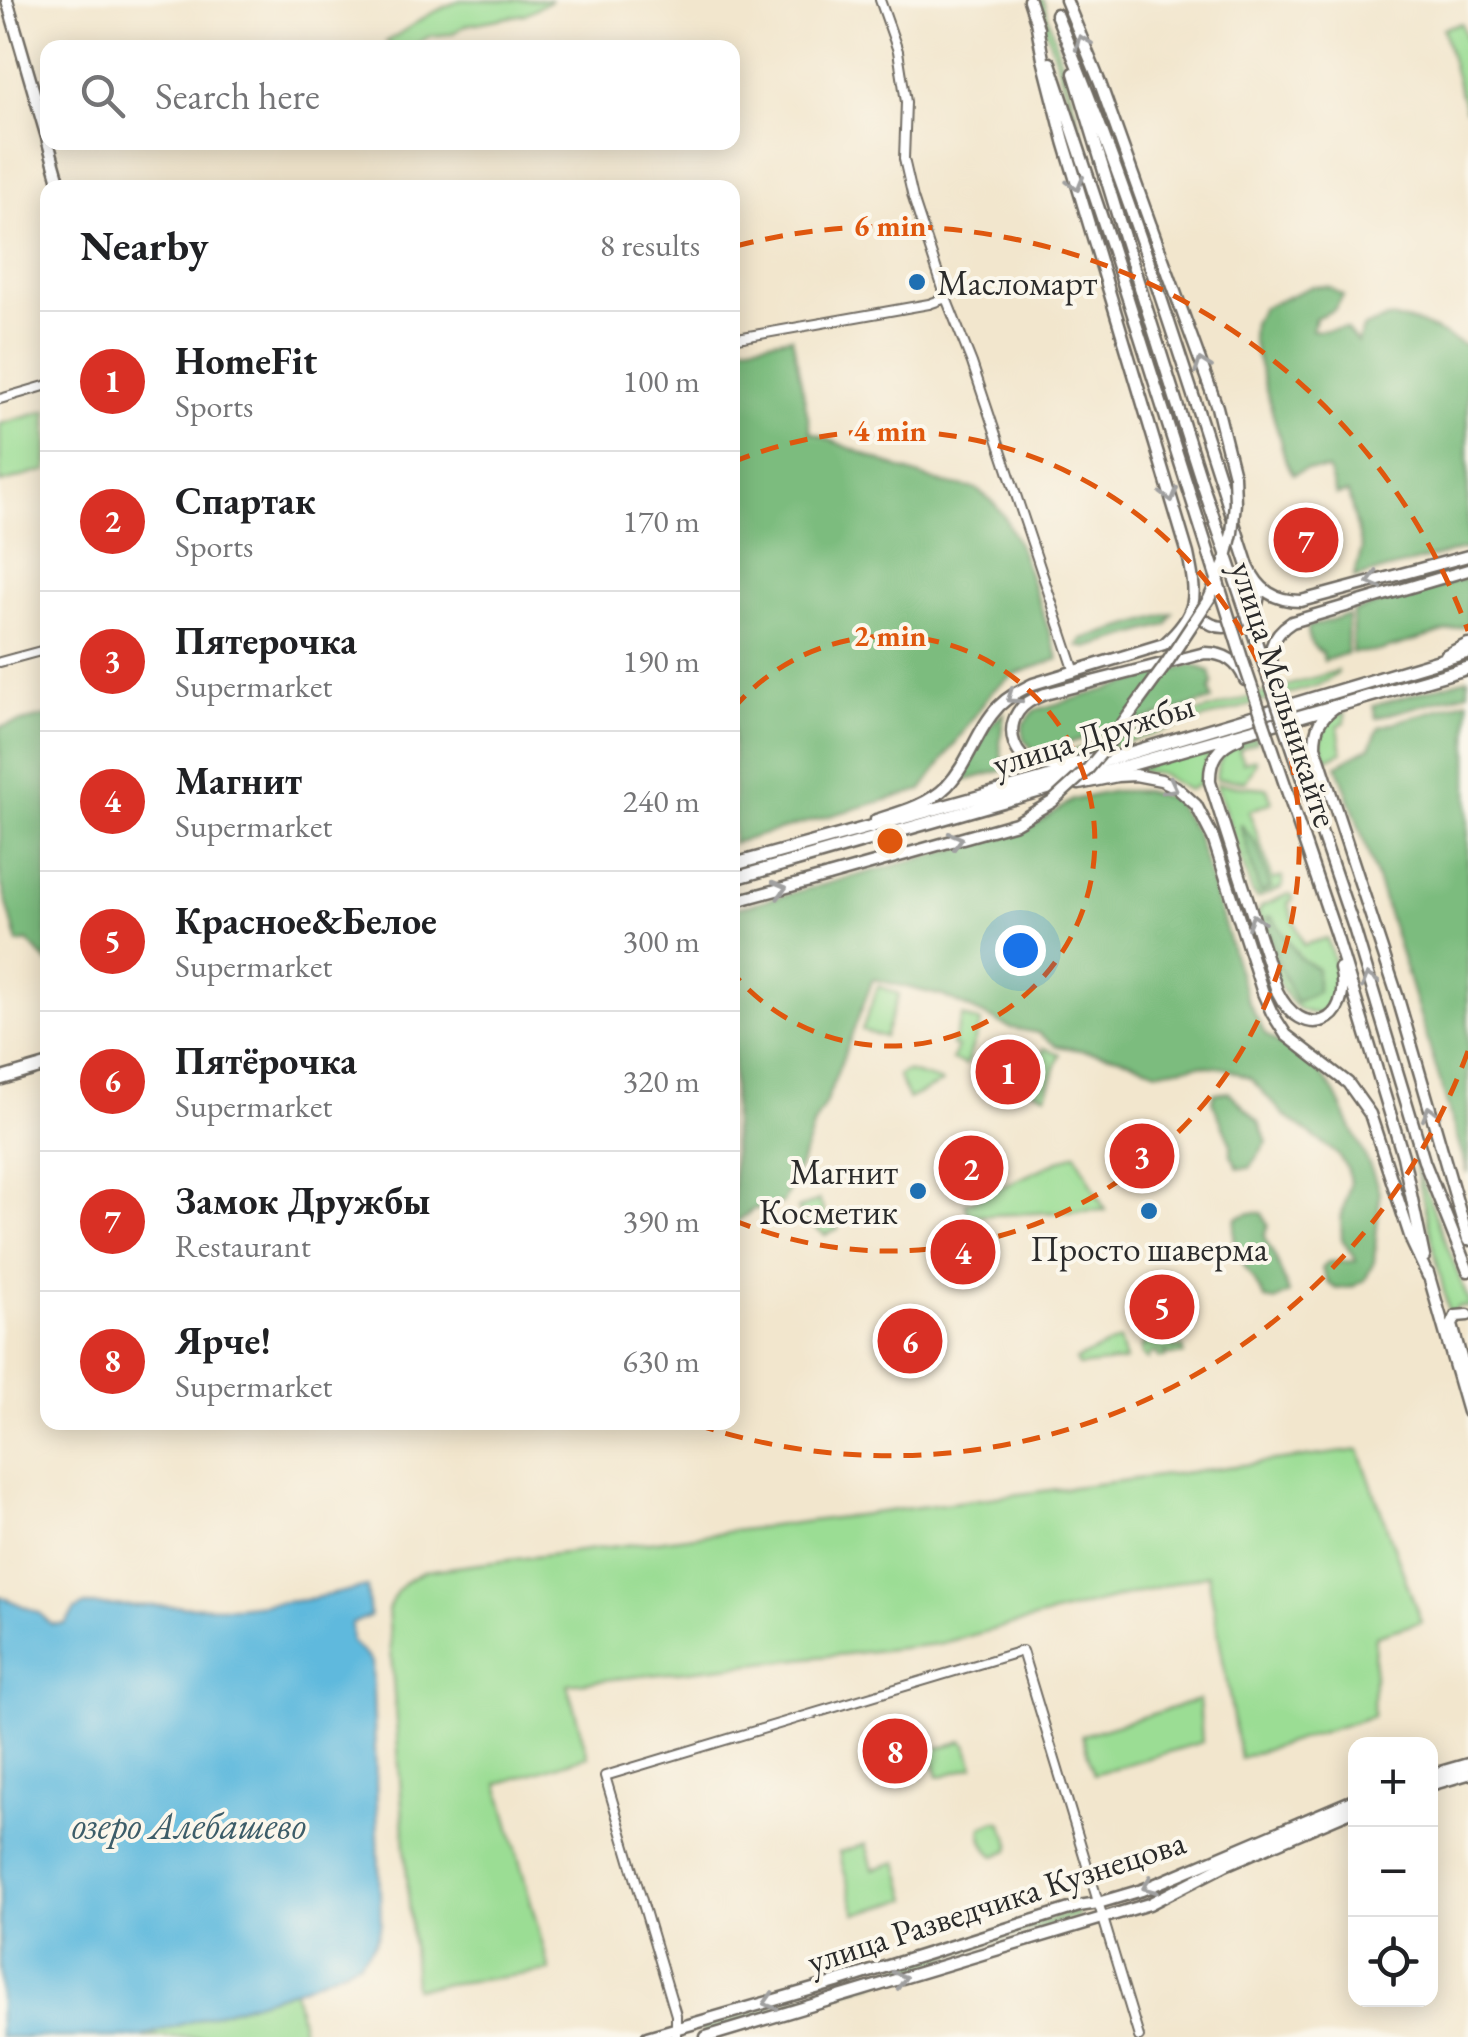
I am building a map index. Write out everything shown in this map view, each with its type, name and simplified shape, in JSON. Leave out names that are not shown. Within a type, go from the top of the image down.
[{"type":"main road","points":[[8,0],[40,114]]},
{"type":"main road","name":"улица Мельникайте","points":[[1029,0],[1112,244],[1256,700],[1338,938],[1404,1156],[1428,1276],[1468,1412]]},
{"type":"main road","name":"улица Мельникайте","points":[[1052,0],[1203,486],[1355,931],[1424,1160],[1468,1271]]},
{"type":"main road","points":[[740,900],[1016,823],[1052,802],[1102,752],[1209,599],[1224,565],[1232,533],[1234,475],[1217,407],[1066,0]]},
{"type":"main road","points":[[1056,14],[1092,101],[1186,367],[1248,566],[1258,584],[1276,598],[1301,601],[1468,556]]},
{"type":"main road","points":[[1036,22],[1064,141],[1188,554],[1198,614],[1216,626],[1235,625],[1256,608],[1258,584]]},
{"type":"main road","points":[[50,150],[59,180]]},
{"type":"main road","points":[[1274,694],[1270,646],[1281,629],[1292,622],[1468,570]]},
{"type":"main road","points":[[851,832],[935,796],[957,774],[1002,703],[1033,684],[1164,644],[1181,629],[1195,602]]},
{"type":"main road","points":[[1427,664],[1468,644]]},
{"type":"main road","name":"улица Дружбы","points":[[740,864],[1040,780],[1468,652]]},
{"type":"main road","points":[[1128,752],[1039,766],[1025,759],[1015,746],[1012,728],[1024,705],[1044,694],[1191,655],[1225,656],[1242,672],[1256,700]]},
{"type":"main road","name":"улица Дружбы","points":[[740,877],[1468,668]]},
{"type":"main road","points":[[1338,705],[1318,722],[1315,746],[1397,995],[1468,1240]]},
{"type":"main road","points":[[1271,723],[1220,748],[1212,760],[1210,782],[1277,991],[1298,1018],[1322,1020],[1331,1016],[1342,1000],[1338,938]]},
{"type":"main road","points":[[1042,789],[1135,775],[1176,787],[1196,805],[1213,838],[1272,1013],[1286,1035],[1348,1083],[1370,1114],[1412,1242],[1428,1276]]},
{"type":"main road","points":[[0,1079],[40,1067]]},
{"type":"main road","points":[[1468,1315],[1456,1316],[1452,1325],[1468,1383]]},
{"type":"main road","points":[[1438,1773],[1468,1764]]},
{"type":"main road","points":[[1438,1783],[1468,1774]]},
{"type":"main road","name":"улица Разведчика Кузнецова","points":[[646,2037],[676,2034],[1079,1906],[1142,1890],[1348,1802]]},
{"type":"main road","name":"улица Разведчика Кузнецова","points":[[706,2037],[1149,1904],[1225,1865],[1348,1812]]},
{"type":"street","points":[[880,0],[898,50],[906,102],[904,160],[913,198],[1075,672]]},
{"type":"street","points":[[740,338],[946,298]]},
{"type":"street","points":[[0,399],[40,387]]},
{"type":"street","points":[[0,662],[40,651]]},
{"type":"street","points":[[676,2034],[676,2014],[606,1776],[1022,1650],[1139,2037]]},
{"type":"green space","points":[[460,0],[552,0],[525,14],[467,25],[451,34],[423,40],[389,40]]},
{"type":"green space","points":[[1036,0],[1043,0],[1101,198]]},
{"type":"green space","points":[[1461,23],[1468,46],[1465,110],[1443,28]]},
{"type":"green space","points":[[1313,286],[1330,287],[1343,296],[1334,310],[1315,318],[1312,330],[1346,329],[1357,342],[1364,327],[1398,319],[1430,328],[1468,347],[1468,548],[1354,578],[1362,548],[1348,493],[1336,495],[1328,470],[1307,469],[1293,474],[1286,462],[1252,339],[1253,323],[1262,308]]},
{"type":"green space","points":[[792,337],[811,432],[903,470],[976,489],[991,500],[1019,546],[1059,659],[1015,674],[992,691],[922,790],[740,841],[740,346]]},
{"type":"green space","points":[[40,413],[40,472],[0,483],[0,424]]},
{"type":"green space","points":[[1462,579],[1468,581],[1468,625],[1379,651],[1352,653],[1353,612]]},
{"type":"green space","points":[[1173,613],[1167,625],[1087,648],[1078,646],[1082,639]]},
{"type":"green space","points":[[1348,615],[1347,653],[1324,661],[1311,642],[1308,627]]},
{"type":"green space","points":[[1192,665],[1210,671],[1212,700],[1036,753],[1023,738],[1023,725],[1035,710]]},
{"type":"green space","points":[[1337,671],[1318,685],[1061,761],[1038,761]]},
{"type":"green space","points":[[1468,678],[1468,692],[1376,718],[1373,706]]},
{"type":"green space","points":[[1468,700],[1468,1174],[1389,917],[1337,765],[1370,747],[1379,727]]},
{"type":"green space","points":[[1004,713],[1000,744],[1004,770],[956,783],[992,723]]},
{"type":"green space","points":[[1345,713],[1345,722],[1338,726],[1342,752],[1326,759],[1322,732]]},
{"type":"green space","points":[[40,718],[40,954],[28,941],[18,943],[0,879],[0,727]]},
{"type":"green space","points":[[1255,737],[1257,742],[1239,749],[1243,762],[1256,759],[1246,781],[1216,779],[1223,756]]},
{"type":"green space","points":[[1217,745],[1206,762],[1204,782],[1188,790],[1160,774],[1133,770]]},
{"type":"green space","points":[[1216,784],[1267,788],[1272,802],[1249,811],[1273,880],[1282,877],[1281,888],[1257,898],[1252,891]]},
{"type":"green space","points":[[1114,791],[1144,791],[1172,798],[1196,833],[1247,999],[1265,1034],[1319,1072],[1334,1091],[1372,1171],[1380,1194],[1374,1262],[1365,1280],[1337,1289],[1328,1283],[1322,1269],[1328,1262],[1356,1261],[1342,1239],[1341,1219],[1350,1184],[1348,1170],[1338,1155],[1285,1116],[1251,1079],[1225,1068],[1199,1065],[1157,1071],[1120,1057],[1057,1046],[1038,1033],[1011,1028],[943,996],[873,979],[783,1203],[754,1209],[740,1219],[740,907],[1029,829],[1073,800]]},
{"type":"green space","points":[[1240,823],[1257,845],[1271,888],[1259,893]]},
{"type":"green space","points":[[1292,895],[1293,900],[1288,903],[1303,945],[1327,938],[1336,969],[1336,1002],[1319,1013],[1300,1009],[1284,993],[1258,913],[1262,906]]},
{"type":"green space","points":[[1272,917],[1300,958],[1317,969],[1317,992],[1296,1002],[1279,967],[1266,918]]},
{"type":"green space","points":[[878,986],[899,994],[884,1037],[862,1030]]},
{"type":"green space","points":[[962,1016],[981,1023],[966,1065],[952,1060],[957,1047],[952,1045]]},
{"type":"green space","points":[[1044,1048],[1060,1054],[1046,1095],[1029,1089]]},
{"type":"green space","points":[[906,1071],[942,1083],[908,1099],[898,1075]]},
{"type":"green space","points":[[1229,1092],[1259,1122],[1267,1142],[1250,1168],[1238,1168],[1212,1101],[1214,1093]]},
{"type":"green space","points":[[1076,1153],[1105,1210],[969,1216],[965,1204]]},
{"type":"green space","points":[[1414,1160],[1468,1300],[1468,1307],[1458,1307],[1449,1314]]},
{"type":"green space","points":[[819,1200],[828,1221],[834,1219],[838,1229],[825,1235],[798,1209]]},
{"type":"green space","points":[[1262,1213],[1268,1225],[1264,1237],[1289,1293],[1275,1301],[1265,1299],[1234,1240],[1236,1218]]},
{"type":"green space","points":[[1164,1321],[1174,1325],[1173,1348],[1183,1348],[1184,1354],[1165,1352],[1165,1358],[1159,1358],[1158,1353],[1149,1354],[1146,1359],[1141,1348],[1146,1342],[1151,1343]]},
{"type":"green space","points":[[1119,1340],[1125,1361],[1078,1366],[1075,1360]]},
{"type":"green space","points":[[1359,1450],[1421,1622],[1375,1636],[1373,1716],[1240,1758],[1208,1574],[938,1644],[567,1684],[588,1756],[498,1784],[550,1971],[415,1988],[388,1610],[398,1591],[418,1574]]},
{"type":"green space","points":[[1199,1700],[1202,1742],[1094,1774],[1082,1735]]},
{"type":"green space","points":[[962,1741],[974,1767],[938,1777],[931,1755],[935,1749]]},
{"type":"green space","points":[[1001,1822],[1011,1843],[1009,1850],[995,1856],[984,1843],[982,1827]]},
{"type":"green space","points":[[866,1844],[873,1869],[898,1862],[908,1899],[856,1914],[839,1852]]},
{"type":"green space","points":[[1077,1911],[1079,1916],[901,1974],[703,2033],[701,2028],[842,1985]]},
{"type":"green space","points":[[294,1990],[301,2037],[140,2037]]},
{"type":"water","name":"озеро Алебашево","points":[[367,1587],[370,1616],[351,1624],[352,1642],[372,1662],[381,1923],[375,1943],[358,1963],[294,1990],[140,2037],[0,2037],[0,1596],[39,1613],[51,1624],[65,1624],[75,1610],[85,1605],[235,1607],[304,1600]]},
{"type":"place","name":"Масломарт","points":[[917,282]]},
{"type":"place","name":"Замок Дружбы","points":[[1306,540]]},
{"type":"place","name":"HomeFit","points":[[1008,1072]]},
{"type":"place","name":"Пятерочка","points":[[1142,1156]]},
{"type":"place","name":"Спартак","points":[[971,1168]]},
{"type":"place","name":"Магнит Косметик","points":[[918,1191]]},
{"type":"place","name":"Просто шаверма","points":[[1149,1211]]},
{"type":"place","name":"Магнит","points":[[963,1252]]},
{"type":"place","name":"Красное&Белое","points":[[1162,1307]]},
{"type":"place","name":"Пятёрочка","points":[[910,1341]]},
{"type":"place","name":"Ярче!","points":[[895,1751]]}]
